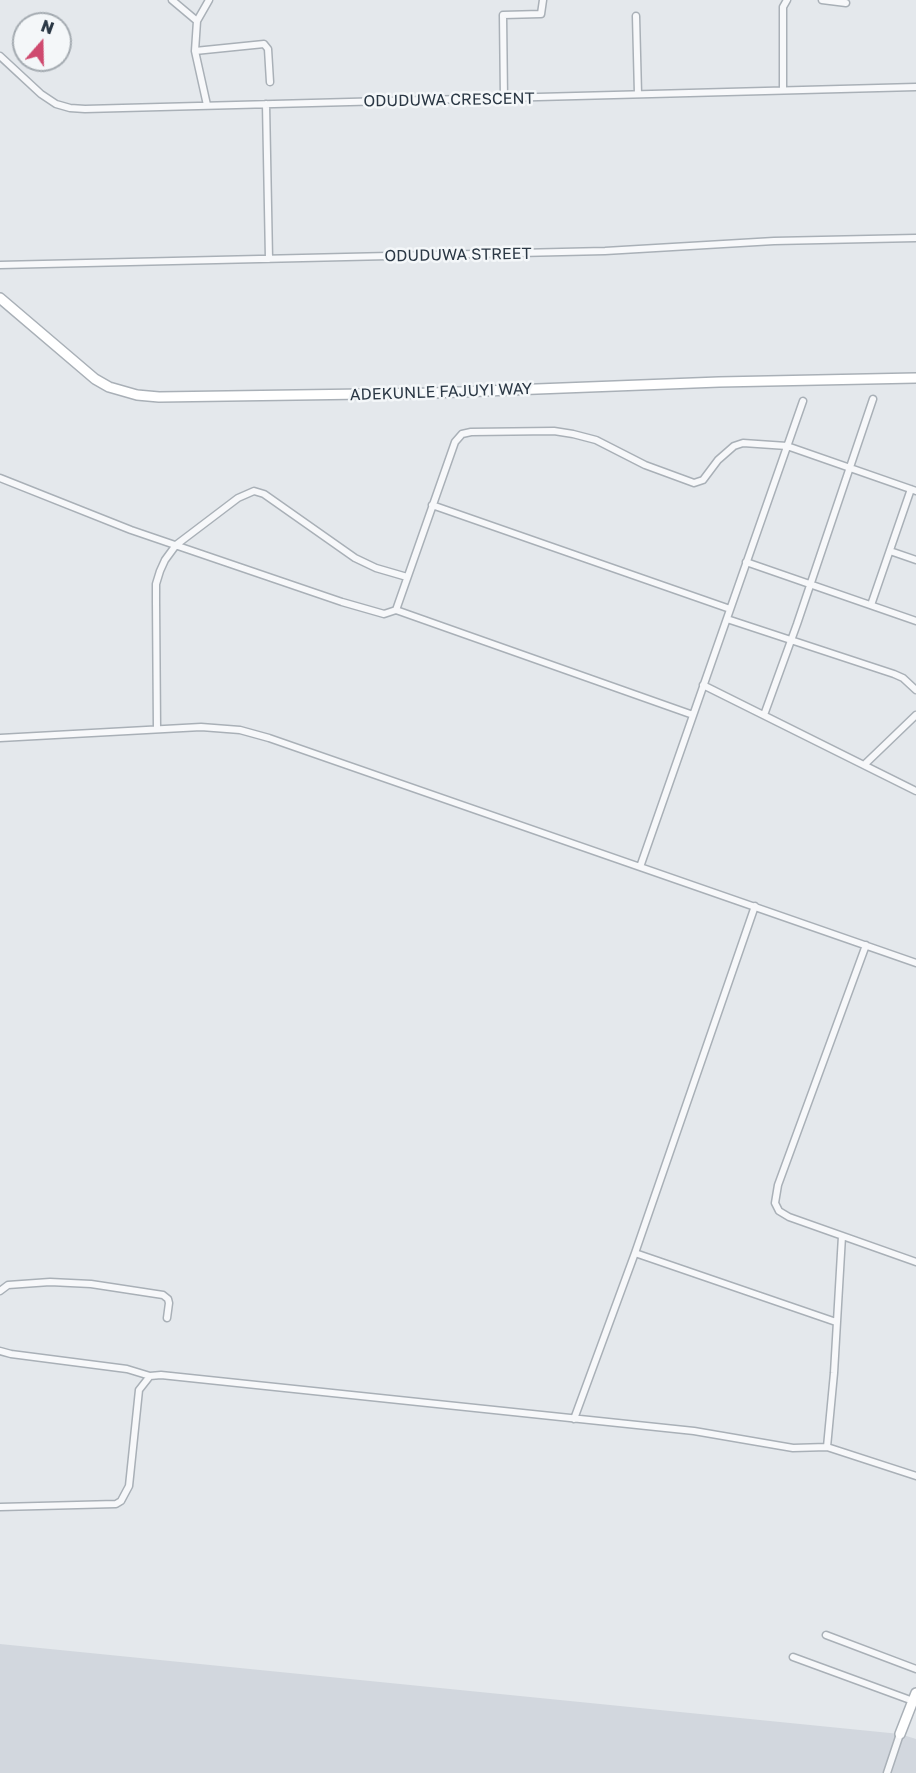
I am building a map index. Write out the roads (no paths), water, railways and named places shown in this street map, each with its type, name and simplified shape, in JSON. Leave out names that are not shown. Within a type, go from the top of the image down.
[{"type":"street","points":[[172,0],[197,21]]},
{"type":"street","points":[[207,105],[195,51],[197,21],[209,0]]},
{"type":"street","points":[[504,99],[503,15],[541,14],[543,0]]},
{"type":"street","points":[[783,89],[783,7],[787,0]]},
{"type":"street","points":[[822,0],[846,3]]},
{"type":"street","points":[[636,16],[638,94]]},
{"type":"street","points":[[195,51],[264,44],[268,49],[270,82]]},
{"type":"street","name":"ODUDUWA CRESCENT","points":[[0,56],[40,94],[56,104],[70,108],[916,87]]},
{"type":"street","points":[[266,104],[269,259]]},
{"type":"street","name":"ODUDUWA STREET","points":[[0,265],[605,251],[774,242],[916,238]]},
{"type":"street","name":"ADEKUNLE FAJUYI WAY","points":[[0,298],[89,375],[109,387],[137,396],[433,393],[719,382],[916,378]]},
{"type":"street","points":[[764,715],[873,399]]},
{"type":"street","points":[[640,867],[803,401]]},
{"type":"street","points":[[396,610],[455,442],[462,434],[554,431],[596,440],[661,471],[694,483],[703,480],[718,460],[734,446],[743,443],[787,446],[914,490],[872,605]]},
{"type":"street","points":[[0,478],[83,512],[176,545],[374,612],[384,614],[396,610],[693,715]]},
{"type":"street","points":[[157,729],[156,584],[165,560],[176,545],[238,498],[254,491],[264,494],[355,558],[376,568],[407,577]]},
{"type":"street","points":[[432,505],[730,609]]},
{"type":"street","points":[[890,551],[916,560]]},
{"type":"street","points":[[746,562],[916,621]]},
{"type":"street","points":[[727,619],[894,674],[903,678],[916,690]]},
{"type":"street","points":[[704,685],[916,791]]},
{"type":"street","points":[[864,765],[916,715]]},
{"type":"street","points":[[0,738],[201,727],[231,729],[269,738],[916,963]]},
{"type":"street","points":[[574,1419],[635,1253],[755,906]]},
{"type":"street","points":[[866,945],[775,1194],[775,1203],[779,1211],[789,1217],[916,1262]]},
{"type":"street","points":[[827,1447],[842,1236]]},
{"type":"street","points":[[635,1253],[836,1322]]},
{"type":"street","points":[[0,1292],[8,1285],[50,1282],[92,1284],[163,1295],[169,1303],[167,1318]]},
{"type":"street","points":[[0,1351],[127,1368],[150,1376],[161,1375],[693,1431],[793,1448],[827,1447],[916,1476]]},
{"type":"street","points":[[0,1507],[116,1504],[121,1501],[129,1486],[139,1390],[150,1376]]},
{"type":"street","points":[[826,1635],[916,1669]]},
{"type":"street","points":[[793,1657],[914,1697],[886,1773]]}]
